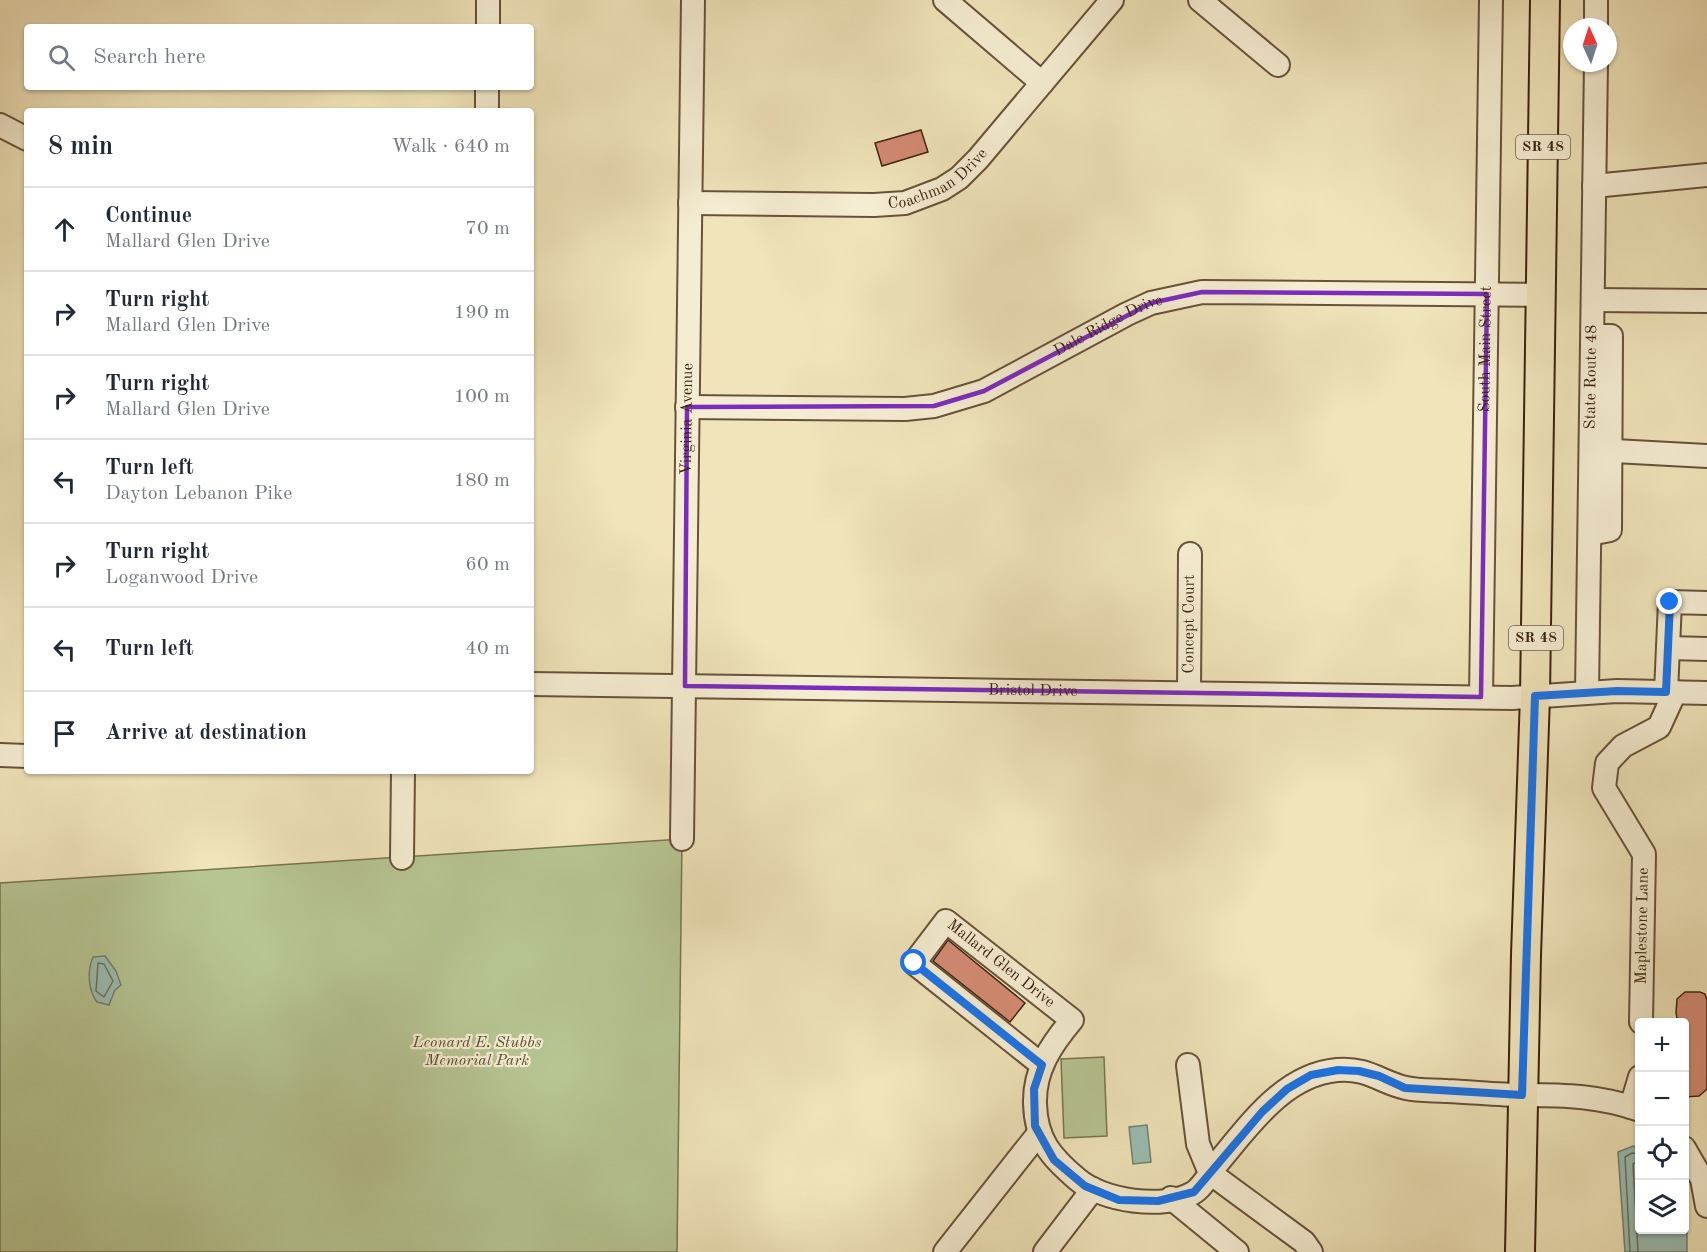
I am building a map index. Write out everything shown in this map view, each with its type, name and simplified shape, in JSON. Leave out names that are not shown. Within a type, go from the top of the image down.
[{"type":"main road","name":"SR 48","points":[[1520,1252],[1522,1095],[1535,696],[1545,0]]},
{"type":"street","points":[[488,0],[488,24]]},
{"type":"street","name":"Virginia Avenue","points":[[682,838],[693,0]]},
{"type":"street","points":[[945,0],[1042,82]]},
{"type":"street","name":"Coachman Drive","points":[[690,203],[874,205],[922,198],[942,189],[966,172],[1112,0]]},
{"type":"street","points":[[1200,0],[1278,65]]},
{"type":"street","name":"South Main Street","points":[[1481,697],[1491,0]]},
{"type":"street","points":[[1596,0],[1596,18]]},
{"type":"street","name":"State Route 48","points":[[1587,692],[1590,534],[1601,451],[1593,336],[1596,72]]},
{"type":"street","points":[[487,90],[487,108]]},
{"type":"street","points":[[0,125],[24,137]]},
{"type":"street","points":[[1594,186],[1707,175]]},
{"type":"street","name":"Dale Ridge Drive","points":[[687,407],[905,409],[934,406],[984,390],[1151,303],[1202,292],[1541,295]]},
{"type":"street","points":[[1593,300],[1707,301]]},
{"type":"street","points":[[1601,451],[1707,456]]},
{"type":"street","name":"Concept Court","points":[[1189,693],[1190,554]]},
{"type":"street","points":[[1670,692],[1668,648],[1670,602],[1707,603]]},
{"type":"street","points":[[1668,648],[1707,649]]},
{"type":"street","name":"Bristol Drive","points":[[534,684],[1481,697],[1587,692],[1707,693]]},
{"type":"street","name":"Maplestone Lane","points":[[1641,1018],[1644,854],[1604,788],[1607,763],[1623,746],[1659,727],[1670,692]]},
{"type":"street","points":[[0,755],[24,756]]},
{"type":"street","points":[[402,858],[404,774]]},
{"type":"street","name":"Mallard Glen Drive","points":[[1042,1065],[914,963],[946,921],[1072,1020],[1047,1051],[1042,1065],[1034,1089],[1035,1126],[1054,1160],[1085,1186],[1119,1200],[1158,1201],[1194,1192],[1262,1112],[1287,1089],[1311,1075],[1338,1070],[1359,1071],[1379,1076],[1405,1088],[1522,1095],[1591,1096],[1635,1109]]},
{"type":"street","points":[[1188,1065],[1198,1144],[1210,1173],[1304,1242],[1311,1252]]},
{"type":"street","points":[[945,1252],[1039,1133]]},
{"type":"street","points":[[1689,1157],[1701,1179],[1706,1198]]},
{"type":"street","points":[[1045,1252],[1093,1189]]},
{"type":"street","points":[[1171,1198],[1237,1252]]},
{"type":"highlighted area","points":[[1202,292],[1487,294],[1481,697],[685,686],[687,407],[934,406],[984,391],[1151,303]]},
{"type":"green space","name":"Leonard E. Stubbs Memorial Park","points":[[682,839],[677,1252],[0,1252],[0,883]]},
{"type":"green space","points":[[1104,1057],[1107,1136],[1064,1138],[1061,1059]]},
{"type":"water","points":[[105,956],[116,971],[121,985],[115,990],[109,1005],[97,1002],[89,980],[93,957]]},
{"type":"water","points":[[1147,1125],[1151,1162],[1133,1164],[1129,1127]]},
{"type":"water","points":[[1635,1147],[1635,1234],[1687,1234],[1687,1252],[1625,1252],[1618,1152]]},
{"type":"building","points":[[921,130],[928,152],[882,166],[875,143]]},
{"type":"building","points":[[948,940],[1025,1003],[1010,1022],[933,961]]},
{"type":"building","points":[[1685,992],[1700,992],[1705,994],[1707,1000],[1707,1089],[1699,1096],[1689,1097],[1689,1018],[1677,1018],[1677,999]]},
{"type":"route","points":[[914,963],[1042,1065],[1034,1089],[1035,1126],[1054,1160],[1085,1186],[1119,1200],[1158,1201],[1194,1192],[1262,1112],[1287,1089],[1311,1075],[1338,1070],[1359,1071],[1379,1076],[1405,1088],[1522,1095],[1535,696],[1617,691],[1666,692],[1670,602]]}]
